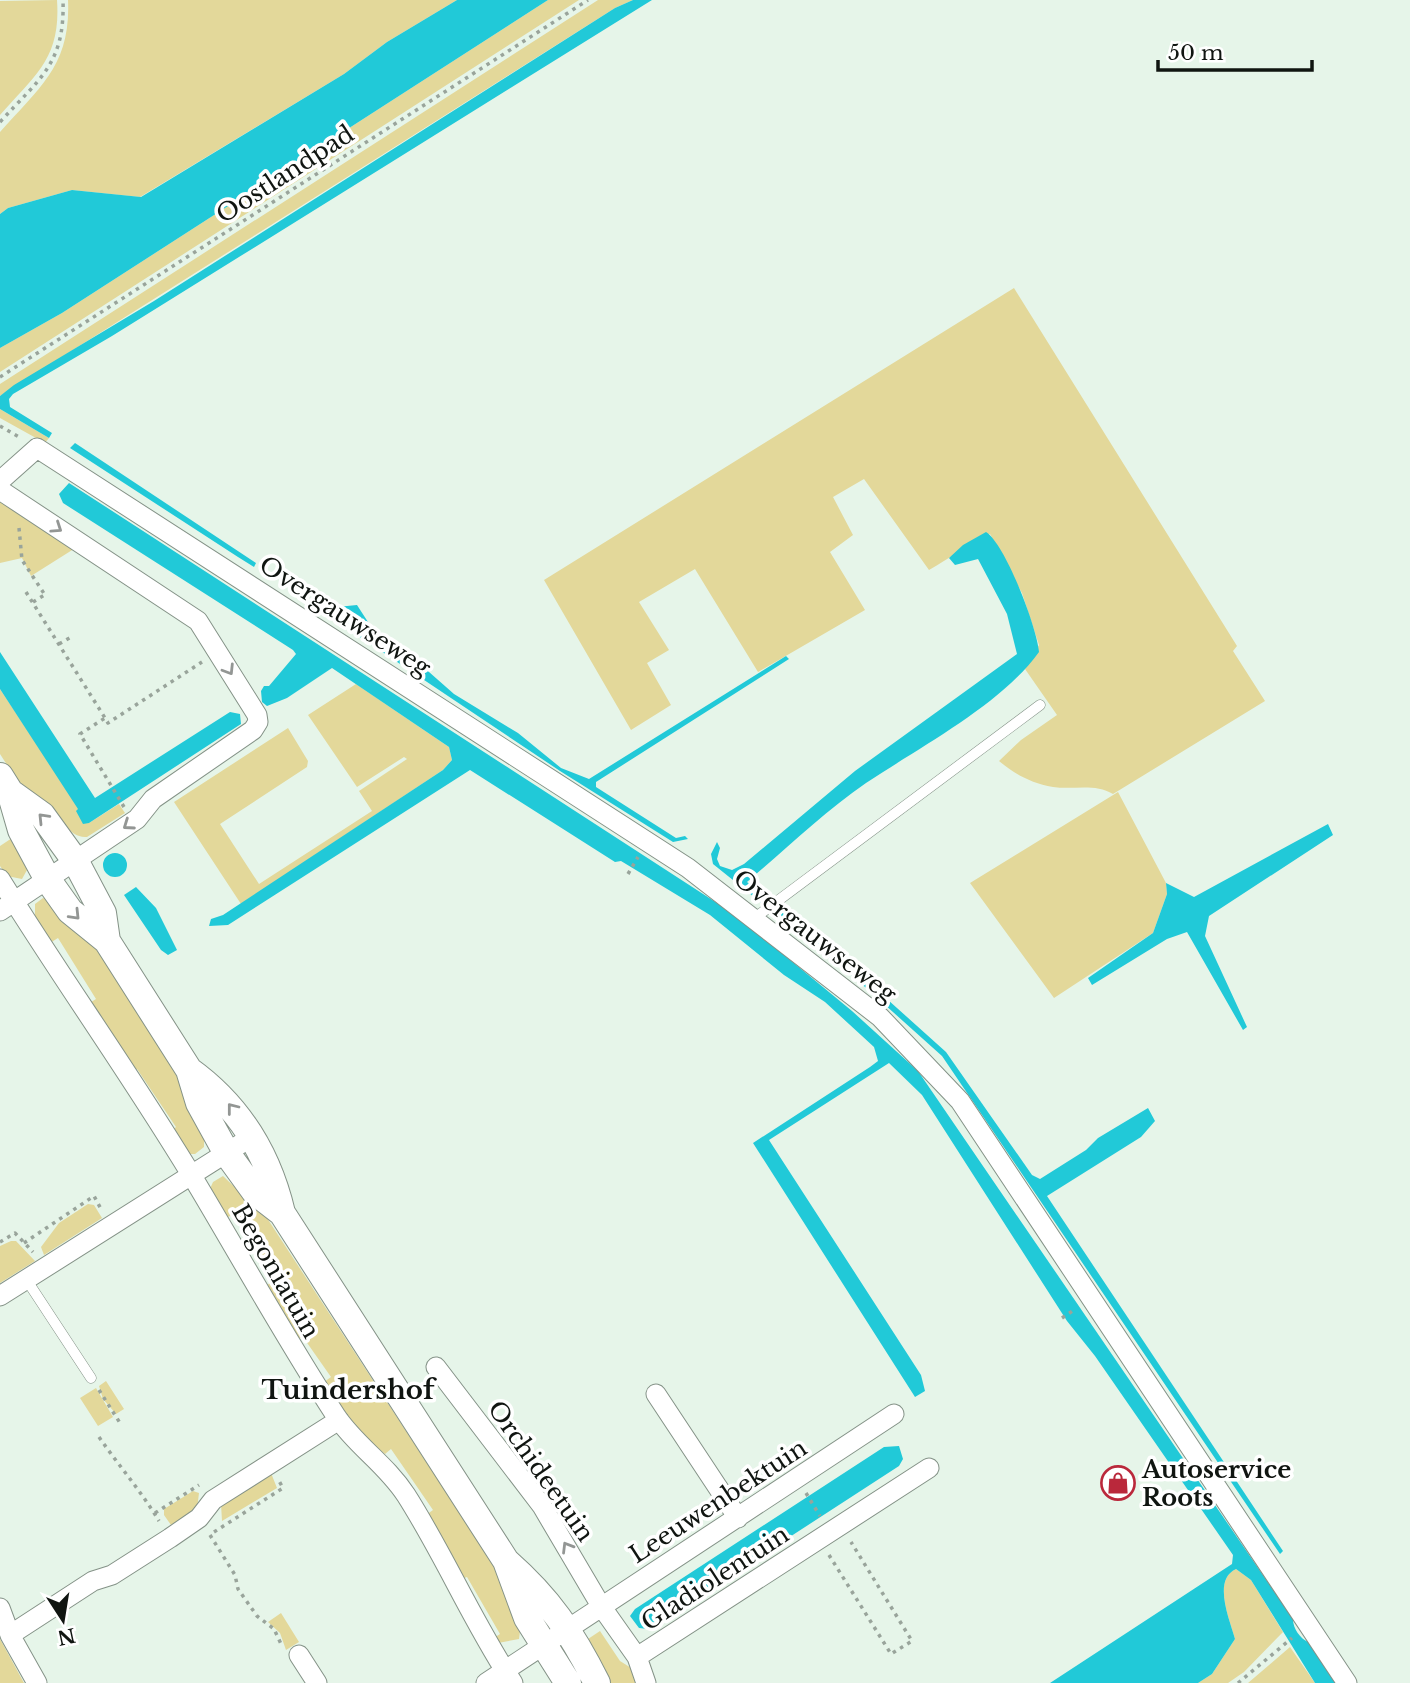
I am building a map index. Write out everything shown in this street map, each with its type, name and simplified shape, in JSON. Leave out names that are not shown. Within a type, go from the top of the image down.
[{"type":"main road","points":[[5,784],[42,815],[76,862],[103,913],[107,941]]},
{"type":"main road","points":[[5,784],[21,830],[48,880],[70,911],[107,941],[189,1070],[199,1103],[226,1152],[255,1192],[282,1213],[506,1562],[550,1603],[569,1631],[597,1683]]},
{"type":"main road","points":[[189,1070],[218,1091],[253,1136],[275,1182],[282,1213]]},
{"type":"main road","points":[[506,1562],[516,1596],[542,1647],[568,1683]]},
{"type":"street","points":[[0,468],[37,448]]},
{"type":"street","points":[[0,481],[37,448]]},
{"type":"street","name":"Overgauwseweg","points":[[37,448],[648,842],[767,909],[880,1017],[960,1101],[1346,1683]]},
{"type":"street","points":[[0,490],[198,621],[257,715],[258,722],[253,730],[153,799],[137,819],[7,906]]},
{"type":"street","name":"Begoniatuin","points":[[0,879],[7,906],[191,1175],[287,1340],[338,1420],[360,1445],[380,1461],[406,1495],[479,1630],[509,1677]]},
{"type":"street","points":[[0,1296],[253,1136]]},
{"type":"street","name":"Orchideetuin","points":[[436,1367],[542,1506],[601,1606],[637,1657],[646,1683]]},
{"type":"street","points":[[656,1394],[738,1518]]},
{"type":"street","name":"Leeuwenbektuin","points":[[486,1683],[509,1677],[542,1647],[569,1631],[601,1606],[894,1414]]},
{"type":"street","points":[[10,1635],[93,1581],[111,1575],[206,1519],[268,1464],[338,1420]]},
{"type":"street","name":"Gladiolentuin","points":[[637,1657],[929,1468]]},
{"type":"street","points":[[0,1608],[10,1635],[37,1683]]},
{"type":"street","points":[[291,1653],[317,1683]]},
{"type":"lane","points":[[767,909],[1040,705]]},
{"type":"lane","points":[[26,1279],[92,1378]]},
{"type":"path","points":[[0,122],[47,71],[56,56],[62,33],[63,0]]},
{"type":"path","name":"Oostlandpad","points":[[0,377],[588,0]]},
{"type":"path","points":[[15,522],[21,532],[22,560],[46,594],[33,602]]},
{"type":"path","points":[[26,592],[108,723],[218,651]]},
{"type":"path","points":[[59,644],[73,636]]},
{"type":"path","points":[[105,718],[80,734],[129,814]]},
{"type":"path","points":[[628,874],[643,850]]},
{"type":"path","points":[[24,1243],[94,1196],[112,1225]]},
{"type":"path","points":[[0,1242],[15,1233],[46,1267]]},
{"type":"path","points":[[1062,1318],[1082,1305]]},
{"type":"path","points":[[92,1378],[120,1423]]},
{"type":"path","points":[[99,1437],[118,1465],[133,1479],[170,1538]]},
{"type":"path","points":[[206,1519],[283,1488],[268,1464]]},
{"type":"path","points":[[797,1479],[830,1532]]},
{"type":"path","points":[[155,1514],[200,1485],[206,1519],[257,1616],[274,1629],[291,1653]]},
{"type":"path","name":"Gladiolentuin","points":[[830,1532],[912,1640],[891,1654],[830,1532]]},
{"type":"path","points":[[1238,1683],[1285,1643]]},
{"type":"shaded area","points":[[57,0],[55,37],[50,51],[35,76],[0,115],[0,1]]},
{"type":"shaded area","points":[[68,0],[457,0],[387,42],[344,74],[140,197],[72,190],[8,208],[0,214],[0,132],[50,74],[64,42]]},
{"type":"shaded area","points":[[548,0],[579,0],[0,372],[0,348],[62,313]]},
{"type":"shaded area","points":[[598,0],[633,0],[615,8],[0,396],[0,384]]},
{"type":"shaded area","points":[[1014,288],[1237,646],[1233,651],[1265,701],[1113,794],[1092,788],[1053,787],[1018,774],[999,761],[1021,740],[1057,715],[1025,669],[1039,645],[1022,593],[990,534],[929,570],[864,479],[833,497],[853,535],[830,552],[865,610],[758,672],[695,569],[639,602],[669,650],[647,663],[671,705],[631,730],[544,580]]},
{"type":"shaded area","points":[[0,409],[49,438],[45,443],[0,418]]},
{"type":"shaded area","points":[[0,502],[8,504],[77,547],[31,576],[22,558],[0,563]]},
{"type":"shaded area","points":[[356,684],[449,747],[452,760],[443,770],[241,904],[174,802],[288,728],[308,761],[307,767],[220,824],[259,884],[372,811],[359,791],[407,759],[404,757],[357,787],[308,715]]},
{"type":"shaded area","points":[[0,689],[89,823],[119,804],[125,813],[87,837],[81,837],[65,825],[48,803],[42,805],[18,782],[0,754]]},
{"type":"shaded area","points":[[1118,792],[1166,883],[1167,894],[1153,933],[1054,998],[970,883]]},
{"type":"shaded area","points":[[15,836],[27,870],[22,879],[7,876],[0,866],[0,846]]},
{"type":"shaded area","points":[[43,898],[53,902],[97,950],[177,1074],[204,1138],[204,1147],[195,1154],[188,1154],[170,1132],[176,1127],[137,1069],[129,1073],[88,1004],[96,999],[58,938],[50,943],[35,921],[35,904]]},
{"type":"shaded area","points":[[223,1176],[267,1218],[496,1569],[520,1631],[519,1639],[498,1643],[494,1638],[500,1634],[467,1577],[459,1580],[426,1515],[433,1510],[391,1449],[385,1454],[357,1431],[324,1382],[331,1377],[303,1337],[296,1340],[264,1287],[272,1282],[234,1214],[226,1218],[209,1191],[213,1182]]},
{"type":"shaded area","points":[[88,1204],[94,1205],[102,1218],[44,1255],[41,1247],[59,1223]]},
{"type":"shaded area","points":[[16,1241],[35,1261],[0,1283],[0,1246]]},
{"type":"shaded area","points":[[106,1381],[124,1409],[116,1414],[103,1399],[99,1386]]},
{"type":"shaded area","points":[[96,1388],[113,1417],[98,1426],[80,1398]]},
{"type":"shaded area","points":[[271,1473],[277,1488],[222,1521],[221,1504]]},
{"type":"shaded area","points":[[193,1491],[199,1493],[197,1509],[171,1525],[164,1515],[164,1509]]},
{"type":"shaded area","points":[[1236,1569],[1251,1580],[1283,1632],[1244,1672],[1228,1683],[1198,1683],[1212,1674],[1235,1639],[1224,1591],[1229,1574]]},
{"type":"shaded area","points":[[281,1613],[299,1642],[286,1650],[280,1633],[268,1622]]},
{"type":"shaded area","points":[[600,1631],[620,1661],[636,1671],[638,1683],[604,1683],[588,1639]]},
{"type":"shaded area","points":[[0,1639],[24,1683],[0,1683]]},
{"type":"shaded area","points":[[1290,1647],[1315,1683],[1248,1683]]},
{"type":"water","points":[[457,0],[548,0],[62,313],[0,348],[0,214],[8,208],[72,190],[141,197],[344,74],[387,42]]},
{"type":"water","points":[[633,0],[652,0],[112,336],[13,394],[9,399],[10,407],[52,433],[49,438],[0,409],[0,396],[14,385],[154,301],[615,8]]},
{"type":"water","points":[[75,443],[256,563],[254,567],[70,448]]},
{"type":"water","points":[[69,483],[737,916],[852,1011],[918,1071],[1293,1619],[1298,1633],[1308,1642],[1336,1683],[1315,1683],[1251,1580],[1236,1569],[1229,1574],[1224,1591],[1235,1639],[1212,1674],[1198,1683],[1050,1683],[1232,1564],[1233,1555],[1095,1356],[1067,1321],[922,1095],[889,1063],[769,1140],[921,1375],[925,1391],[915,1397],[753,1143],[878,1061],[874,1047],[825,1002],[784,975],[710,915],[621,861],[615,862],[470,770],[228,925],[209,926],[211,919],[223,915],[443,770],[452,760],[449,747],[332,668],[287,698],[267,706],[262,702],[261,691],[264,686],[269,686],[296,654],[293,650],[63,503],[59,494]]},
{"type":"water","points":[[986,532],[994,540],[1011,569],[1033,625],[1039,652],[1004,690],[958,724],[850,794],[747,882],[858,973],[946,1052],[1032,1175],[1040,1179],[1086,1150],[1098,1138],[1148,1108],[1155,1121],[1141,1137],[1047,1196],[1283,1551],[1280,1554],[942,1056],[855,978],[713,864],[711,854],[717,842],[720,848],[717,859],[720,866],[732,870],[744,864],[855,771],[1017,654],[1007,614],[978,559],[955,565],[949,558],[963,545]]},
{"type":"water","points":[[315,600],[327,608],[357,605],[377,636],[388,640],[387,650],[412,657],[454,694],[518,733],[561,768],[589,779],[786,656],[789,659],[596,782],[596,787],[676,838],[685,836],[688,839],[673,842],[560,771],[312,605]]},
{"type":"water","points":[[0,652],[95,798],[230,712],[240,714],[241,724],[89,823],[83,824],[76,811],[78,809],[0,689]]},
{"type":"water","points":[[1328,824],[1333,835],[1209,916],[1205,936],[1247,1027],[1243,1030],[1187,932],[1167,939],[1092,985],[1088,978],[1153,933],[1167,894],[1166,883],[1194,897]]},
{"type":"water","points":[[115,853],[123,857],[127,865],[123,873],[115,877],[107,873],[103,865],[107,857]]},
{"type":"water","points":[[136,887],[156,908],[177,950],[168,955],[161,950],[124,895]]},
{"type":"water","points":[[899,1446],[903,1459],[899,1466],[648,1629],[639,1628],[630,1616],[635,1609],[884,1447]]},
{"type":"place","name":"Autoservice Roots","points":[[1118,1483]]},
{"type":"district","name":"Tuindershof","points":[[348,1390]]}]
